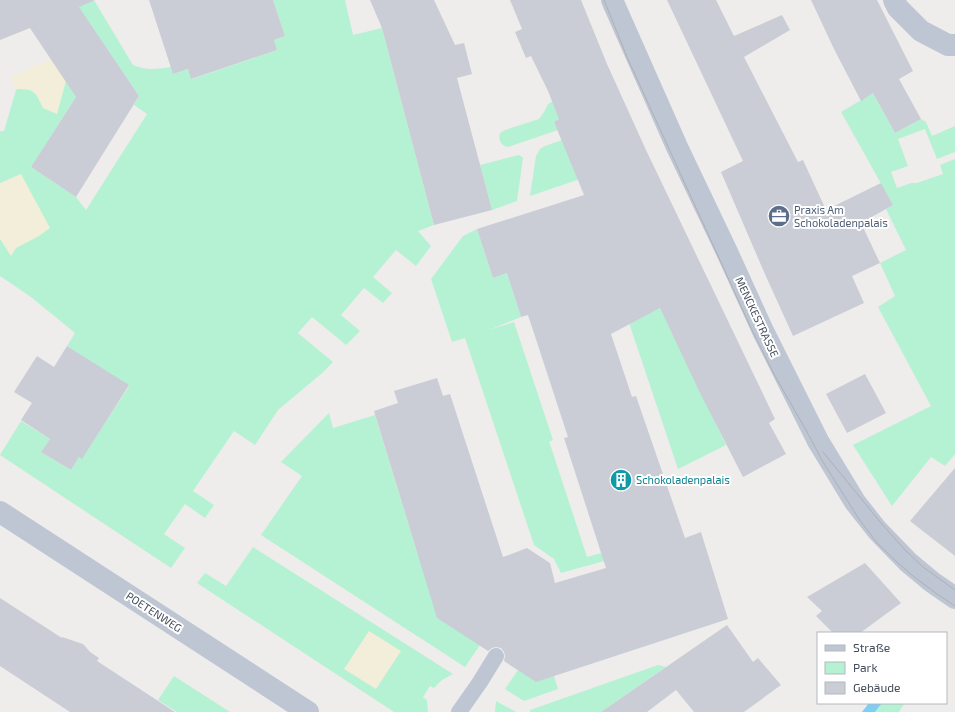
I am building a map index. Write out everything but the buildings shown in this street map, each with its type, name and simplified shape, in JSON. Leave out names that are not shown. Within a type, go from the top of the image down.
[{"type":"street","name":"MENCKESTRASSE","points":[[612,0],[677,146],[763,331],[818,441],[855,502],[877,530],[908,562],[932,582],[955,598]]},
{"type":"street","points":[[894,0],[898,8],[921,31],[948,44],[955,45]]},
{"type":"street","name":"POETENWEG","points":[[0,512],[308,712]]},
{"type":"lane","points":[[459,712],[496,656]]},
{"type":"green space","points":[[74,0],[94,0],[133,65],[148,69],[171,67],[173,74],[188,69],[192,79],[277,50],[274,40],[285,36],[273,0],[345,0],[353,35],[382,28],[434,225],[418,231],[431,246],[416,266],[396,250],[373,277],[392,293],[383,303],[364,288],[341,315],[360,331],[346,345],[312,317],[298,333],[333,362],[278,410],[255,445],[234,431],[193,491],[214,505],[205,518],[185,504],[164,534],[185,548],[171,568],[0,455],[21,421],[50,439],[41,452],[71,470],[79,457],[82,458],[129,386],[67,346],[75,333],[31,297],[0,276],[0,131],[4,131],[16,90],[25,84],[66,81],[76,97],[31,167],[76,197],[86,210],[147,114],[134,105],[139,96]]},
{"type":"green space","points":[[873,93],[895,133],[921,119],[926,122],[932,136],[955,126],[955,152],[937,159],[925,129],[898,139],[908,166],[891,172],[897,188],[943,174],[940,165],[955,159],[955,454],[945,466],[931,457],[892,506],[853,445],[931,406],[878,307],[895,296],[880,263],[906,250],[886,209],[893,205],[841,112]]},
{"type":"green space","points":[[553,101],[561,118],[554,122],[558,130],[508,147],[502,144],[499,138],[500,133],[539,119],[548,104]]},
{"type":"green space","points":[[562,140],[586,177],[530,196],[536,156],[540,149]]},
{"type":"green space","points":[[519,155],[523,158],[517,201],[492,210],[480,165]]},
{"type":"green space","points":[[477,229],[493,278],[507,273],[521,317],[489,330],[514,322],[553,440],[549,442],[587,557],[612,550],[615,558],[561,573],[554,559],[534,545],[465,338],[452,342],[431,279],[463,236]]},
{"type":"green space","points":[[617,287],[652,312],[660,308],[726,445],[678,469]]},
{"type":"green space","points":[[329,413],[333,428],[375,415],[418,556],[480,645],[465,667],[261,535],[302,476],[281,462]]},
{"type":"green space","points":[[253,547],[453,674],[442,680],[434,688],[430,686],[423,697],[427,700],[428,712],[394,712],[197,583],[205,573],[226,586]]},
{"type":"green space","points":[[658,665],[666,667],[601,712],[530,712],[530,710]]},
{"type":"green space","points":[[518,670],[554,676],[558,689],[524,701],[505,689]]},
{"type":"green space","points":[[174,676],[230,712],[177,712],[158,700]]},
{"type":"green space","points":[[496,701],[516,712],[495,712]]},
{"type":"green space","points":[[881,704],[904,704],[899,712],[875,712]]},
{"type":"sand","points":[[51,59],[66,81],[57,114],[43,108],[34,92],[15,89],[11,77]]},
{"type":"sand","points":[[21,174],[50,228],[39,236],[16,248],[11,256],[0,239],[0,183]]},
{"type":"sand","points":[[369,631],[401,651],[376,689],[344,669]]},
{"type":"water","points":[[868,704],[881,704],[875,712],[862,712]]},
{"type":"tram line","points":[[604,0],[627,57],[751,328],[775,376],[823,462],[859,519],[877,543],[913,576],[955,606]]},
{"type":"tram line","points":[[823,452],[906,551],[923,567],[955,590]]},
{"type":"place","name":"Praxis Am Schokoladenpalais","points":[[779,216]]},
{"type":"place","name":"Schokoladenpalais","points":[[621,480]]}]
